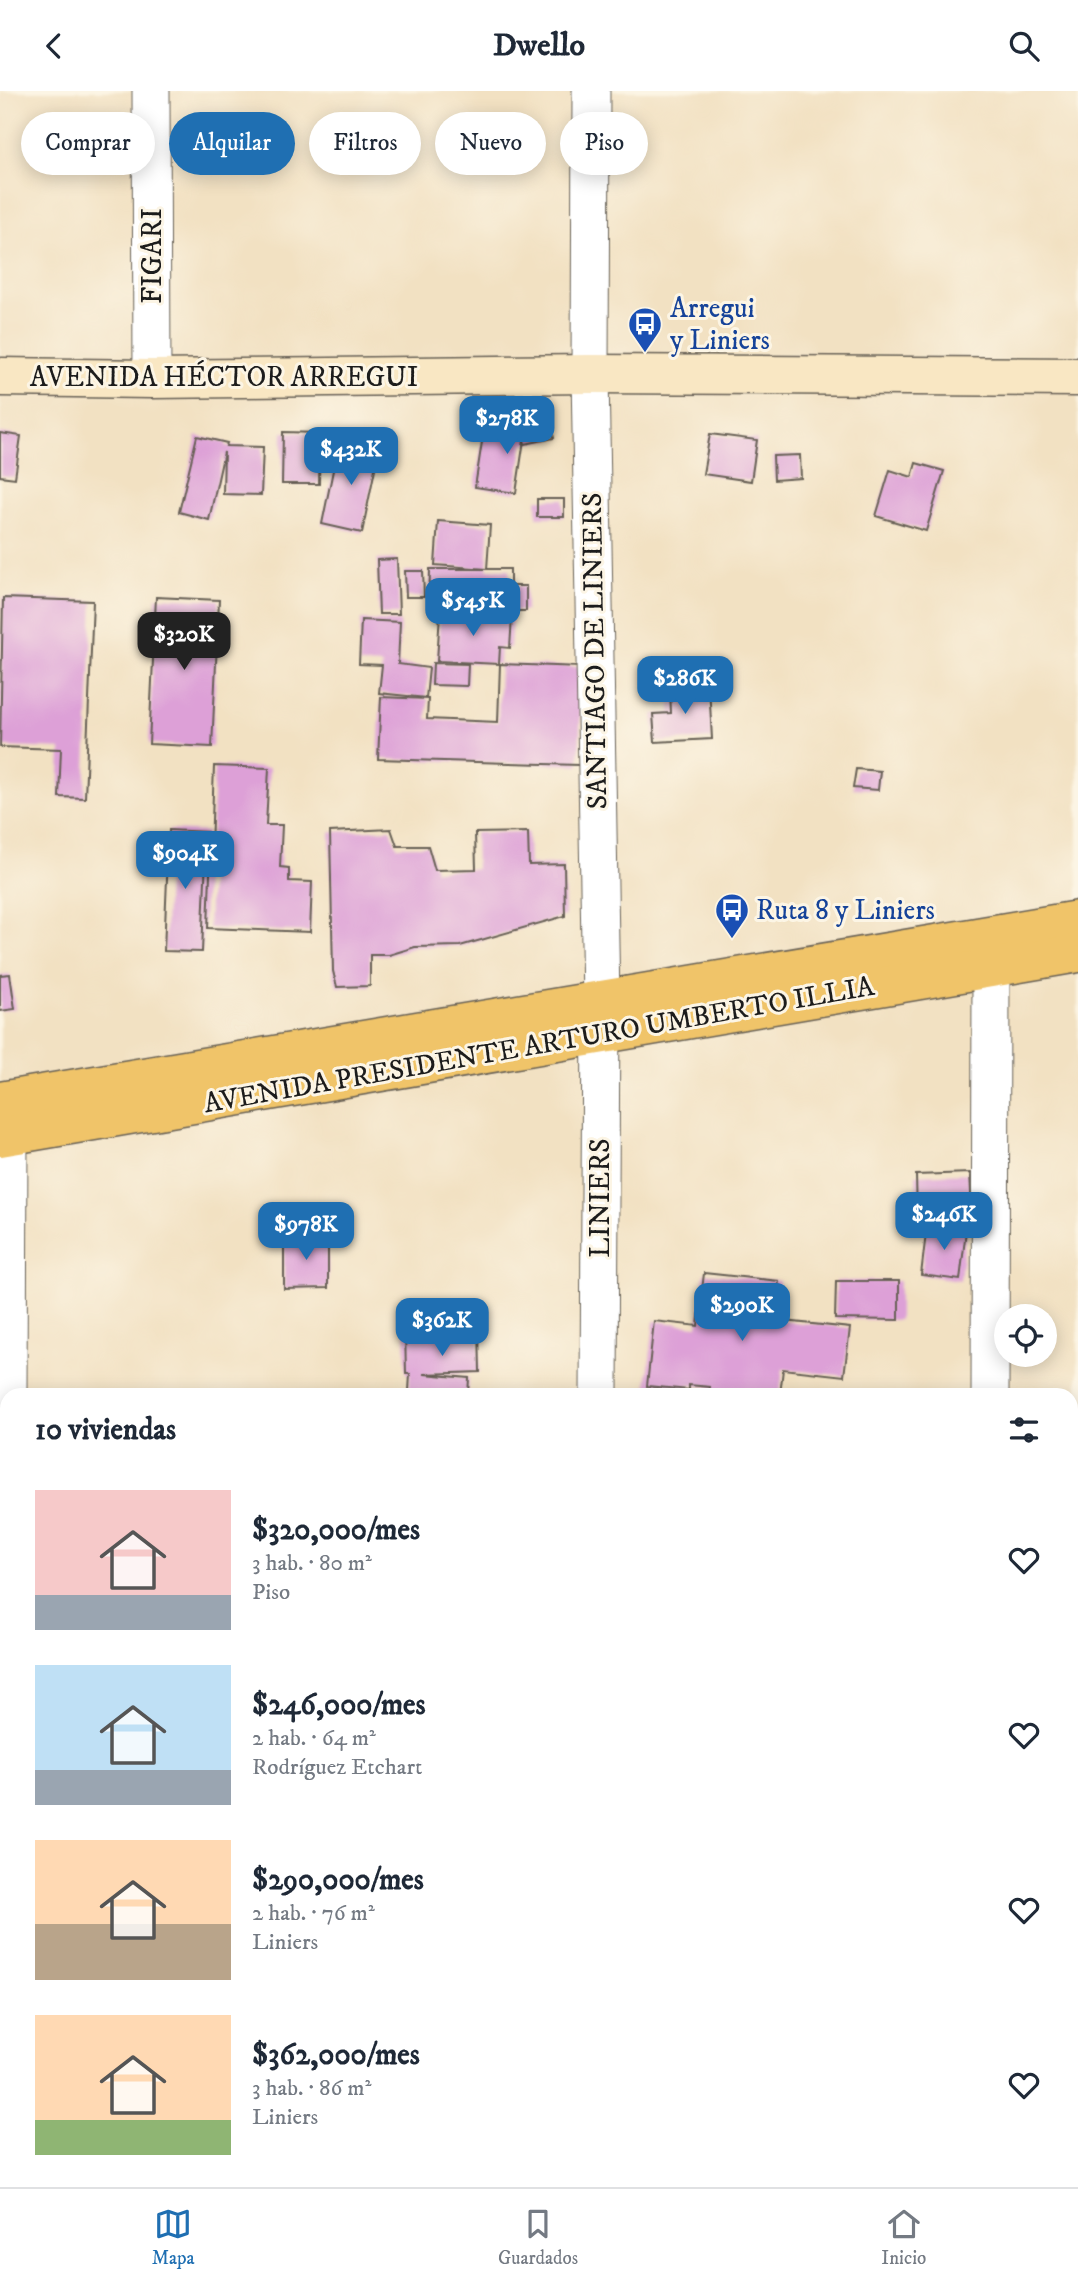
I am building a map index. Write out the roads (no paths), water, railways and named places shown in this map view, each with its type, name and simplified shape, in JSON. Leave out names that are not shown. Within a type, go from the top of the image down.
[{"type":"main road","name":"AVENIDA PRESIDENTE ARTURO UMBERTO ILLIA","points":[[3,1124],[601,1017],[1078,920]]},
{"type":"main road","name":"AVENIDA PRESIDENTE ARTURO UMBERTO ILLIA","points":[[601,1017],[991,968],[1078,954]]},
{"type":"street","name":"FIGARI","points":[[151,91],[152,379]]},
{"type":"street","name":"SANTIAGO DE LINIERS","points":[[591,91],[590,374],[601,1017]]},
{"type":"street","name":"AVENIDA HÉCTOR ARREGUI","points":[[0,377],[152,379],[590,374],[1078,377]]},
{"type":"street","points":[[990,1388],[991,968]]},
{"type":"street","name":"LINIERS","points":[[599,1388],[601,1017]]},
{"type":"street","points":[[3,1124],[8,1388]]},
{"type":"place","name":"Arregui y Liniers","points":[[645,354]]},
{"type":"place","name":"Ruta 8 y Liniers","points":[[732,940]]}]
